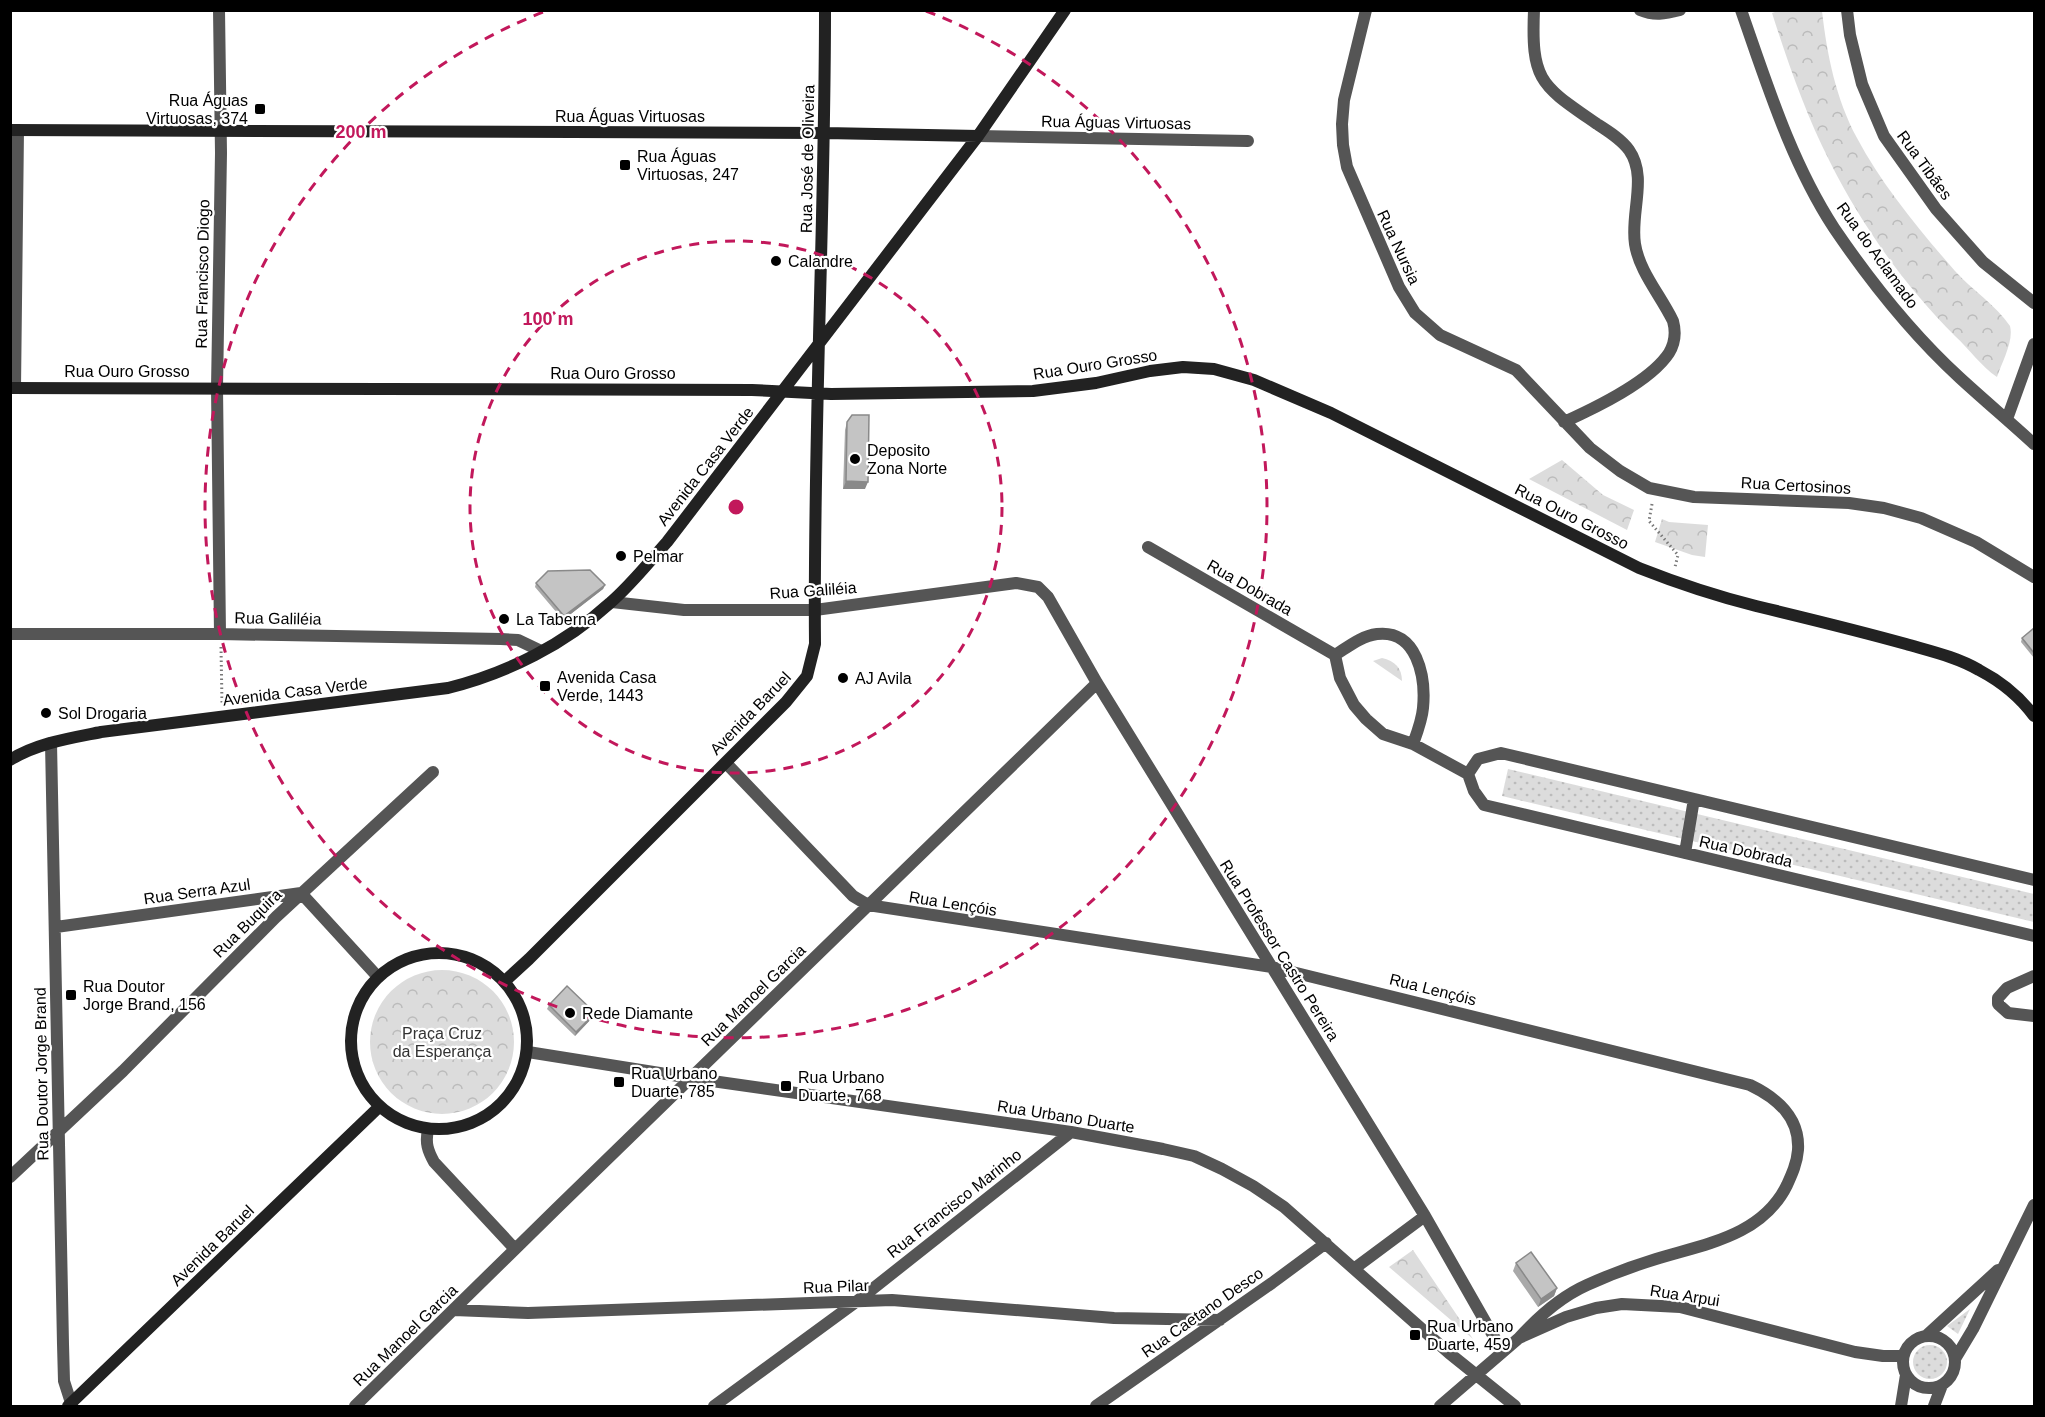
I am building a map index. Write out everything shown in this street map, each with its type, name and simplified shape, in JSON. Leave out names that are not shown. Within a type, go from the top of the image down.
[{"type":"street","name":"Rua Francisco Diogo","points":[[219,10],[217,388],[220,634]]},
{"type":"street","name":"Rua José de Oliveira","points":[[818,345],[825,133],[825,10]]},
{"type":"street","name":"Avenida Casa Verde","points":[[10,760],[51,743],[101,732],[448,687],[481,680],[511,668],[585,623],[612,602],[667,542],[978,136],[1065,10]]},
{"type":"street","name":"Rua Nursia","points":[[1366,10],[1344,100],[1343,145],[1347,167],[1356,192],[1399,287],[1415,313],[1440,335],[1516,370],[1564,422]]},
{"type":"street","points":[[1534,10],[1534,59],[1540,77],[1553,93],[1617,138],[1629,149],[1635,161],[1638,176],[1635,245],[1648,276],[1673,321],[1675,330],[1674,342],[1656,366],[1597,407],[1564,422]]},
{"type":"street","points":[[1640,10],[1649,14],[1661,15],[1680,10]]},
{"type":"street","name":"Rua do Aclamado","points":[[1741,10],[1796,155],[1834,227],[1884,296],[1934,352],[2034,444]]},
{"type":"street","name":"Rua Tibães","points":[[1847,10],[1850,35],[1862,84],[1884,136],[1936,209],[1983,262],[2034,303]]},
{"type":"street","name":"Rua Águas Virtuosas","points":[[14,130],[825,133],[1248,141]]},
{"type":"street","points":[[13,388],[14,130]]},
{"type":"street","points":[[2007,419],[2034,344]]},
{"type":"street","name":"Avenida Baruel","points":[[505,981],[726,763],[786,702],[807,676],[815,644],[818,345]]},
{"type":"street","name":"Rua Ouro Grosso","points":[[13,388],[818,393],[1033,391],[1096,383],[1150,371],[1183,367],[1214,369],[1254,380],[1331,413],[1639,568],[1672,581],[1753,605],[1876,635],[1938,653],[1978,669],[2006,687],[2028,707],[2034,717]]},
{"type":"street","name":"Rua Certosinos","points":[[1564,422],[1590,448],[1620,471],[1654,488],[1694,497],[1849,502],[1884,508],[1921,518],[1976,542],[2034,578]]},
{"type":"street","name":"Rua Dobrada","points":[[1148,547],[1335,655]]},
{"type":"street","name":"Rua Galiléia","points":[[612,602],[684,610],[814,610],[1016,583]]},
{"type":"street","name":"Rua Professor Castro Pereira","points":[[1016,583],[1038,587],[1048,597],[1097,683],[1425,1216],[1502,1351]]},
{"type":"street","name":"Rua Galiléia","points":[[10,634],[220,634],[510,639],[518,640],[542,651]]},
{"type":"street","points":[[1413,744],[1423,709],[1423,693],[1417,657],[1406,641],[1398,636],[1375,634],[1362,638],[1335,655],[1340,678],[1354,705],[1383,735],[1413,744],[1468,774],[1478,759],[1501,753],[2034,880]]},
{"type":"street","name":"Rua Manoel Garcia","points":[[355,1407],[1097,683]]},
{"type":"street","name":"Rua Doutor Jorge Brand","points":[[51,743],[56,927],[57,1132],[64,1380],[70,1406]]},
{"type":"street","name":"Rua Lençóis","points":[[726,763],[853,896],[868,905],[1272,967],[1750,1085],[1766,1092],[1787,1111],[1794,1123],[1797,1135],[1796,1163],[1782,1195],[1767,1213],[1742,1231],[1722,1240],[1653,1260],[1588,1284],[1551,1306],[1519,1338]]},
{"type":"street","name":"Rua Buquira","points":[[10,1177],[123,1071],[301,893],[433,772]]},
{"type":"street","name":"Rua Dobrada","points":[[1468,774],[1474,791],[1484,805],[2034,936]]},
{"type":"street","points":[[1685,853],[1694,799]]},
{"type":"street","points":[[301,893],[378,977]]},
{"type":"street","name":"Rua Serra Azul","points":[[56,927],[301,893]]},
{"type":"street","points":[[428,953],[456,954],[482,963],[505,981],[519,1002],[525,1018],[528,1052],[520,1079],[504,1102],[482,1119],[456,1129],[428,1130],[401,1122],[378,1107],[363,1088],[353,1066],[350,1042],[353,1018],[363,996],[378,977],[401,961],[428,953]]},
{"type":"street","points":[[2034,976],[2007,988],[1998,998],[1998,1004],[2008,1013],[2034,1016]]},
{"type":"street","name":"Rua Urbano Duarte","points":[[528,1052],[691,1078],[1071,1132],[1194,1156],[1253,1186],[1284,1207],[1449,1353],[1515,1407]]},
{"type":"street","name":"Avenida Baruel","points":[[70,1406],[378,1107]]},
{"type":"street","points":[[428,1130],[427,1150],[434,1162],[515,1249]]},
{"type":"street","name":"Rua Francisco Marinho","points":[[714,1407],[856,1302],[1071,1132]]},
{"type":"street","points":[[1955,1359],[2034,1205]]},
{"type":"street","points":[[1355,1268],[1425,1216]]},
{"type":"street","name":"Rua Caetano Desco","points":[[1096,1407],[1326,1243]]},
{"type":"street","points":[[1926,1336],[1936,1337],[1945,1342],[1952,1349],[1955,1359],[1954,1369],[1949,1378],[1941,1385],[1932,1388],[1913,1383],[1906,1375],[1903,1356],[1908,1346],[1926,1336],[2003,1265]]},
{"type":"street","name":"Rua Pilar","points":[[454,1310],[528,1313],[892,1300],[1114,1318],[1220,1320]]},
{"type":"street","name":"Rua Arpui","points":[[1440,1407],[1519,1338],[1566,1317],[1596,1308],[1622,1304],[1680,1307],[1854,1352],[1903,1356]]},
{"type":"street","points":[[1901,1407],[1906,1375]]},
{"type":"street","points":[[1934,1407],[1941,1385]]},
{"type":"path","points":[[1654,488],[1649,521],[1678,555],[1672,581]]},
{"type":"path","points":[[220,634],[222,717]]},
{"type":"green space","points":[[1822,11],[1838,92],[1843,108],[1867,156],[1928,240],[1955,271],[1998,311],[2010,326],[2009,345],[1997,377],[1919,297],[1870,232],[1856,209],[1821,144],[1805,107],[1772,13]]},
{"type":"green space","points":[[1562,460],[1603,495],[1634,510],[1627,530],[1529,479]]},
{"type":"green space","points":[[1662,519],[1669,522],[1708,525],[1705,557],[1692,555],[1655,542]]},
{"type":"green space","points":[[1382,658],[1397,666],[1401,672],[1402,681],[1373,661]]},
{"type":"green space","points":[[1508,769],[2034,894],[2034,922],[1502,796]]},
{"type":"green space","name":"Praça Cruz da Esperança","points":[[442,970],[470,975],[493,991],[509,1014],[514,1042],[509,1070],[493,1093],[470,1109],[442,1114],[414,1109],[391,1093],[375,1070],[370,1042],[375,1014],[391,991],[414,975]]},
{"type":"green space","points":[[1413,1250],[1473,1339],[1389,1267]]},
{"type":"green space","points":[[1970,1309],[1958,1334],[1947,1326]]},
{"type":"green space","points":[[1930,1345],[1942,1350],[1947,1362],[1942,1374],[1930,1379],[1918,1374],[1913,1362],[1918,1350]]},
{"type":"building","name":"Deposito Zona Norte","points":[[852,415],[869,415],[868,482],[846,481],[847,422]]},
{"type":"building","points":[[590,570],[605,585],[564,616],[536,583],[548,571]]},
{"type":"building","points":[[2034,628],[2034,653],[2022,638]]},
{"type":"building","name":"Rede Diamante","points":[[567,986],[595,1013],[576,1032],[549,1005]]},
{"type":"building","points":[[1531,1252],[1557,1288],[1541,1299],[1516,1263]]},
{"type":"place","name":"Rua Águas Virtuosas, 374","points":[[260,109]]},
{"type":"place","name":"Rua Águas Virtuosas, 247","points":[[625,165]]},
{"type":"place","name":"Calandre","points":[[776,261]]},
{"type":"place","name":"Deposito Zona Norte","points":[[855,459]]},
{"type":"place","name":"Pelmar","points":[[621,556]]},
{"type":"place","name":"La Taberna","points":[[504,619]]},
{"type":"place","name":"AJ Avila","points":[[843,678]]},
{"type":"place","name":"Avenida Casa Verde, 1443","points":[[545,686]]},
{"type":"place","name":"Sol Drogaria","points":[[46,713]]},
{"type":"place","name":"Rua Doutor Jorge Brand, 156","points":[[71,995]]},
{"type":"place","name":"Rede Diamante","points":[[570,1013]]},
{"type":"place","name":"Rua Urbano Duarte, 785","points":[[619,1082]]},
{"type":"place","name":"Rua Urbano Duarte, 768","points":[[786,1086]]},
{"type":"place","name":"Rua Urbano Duarte, 459","points":[[1415,1335]]}]
